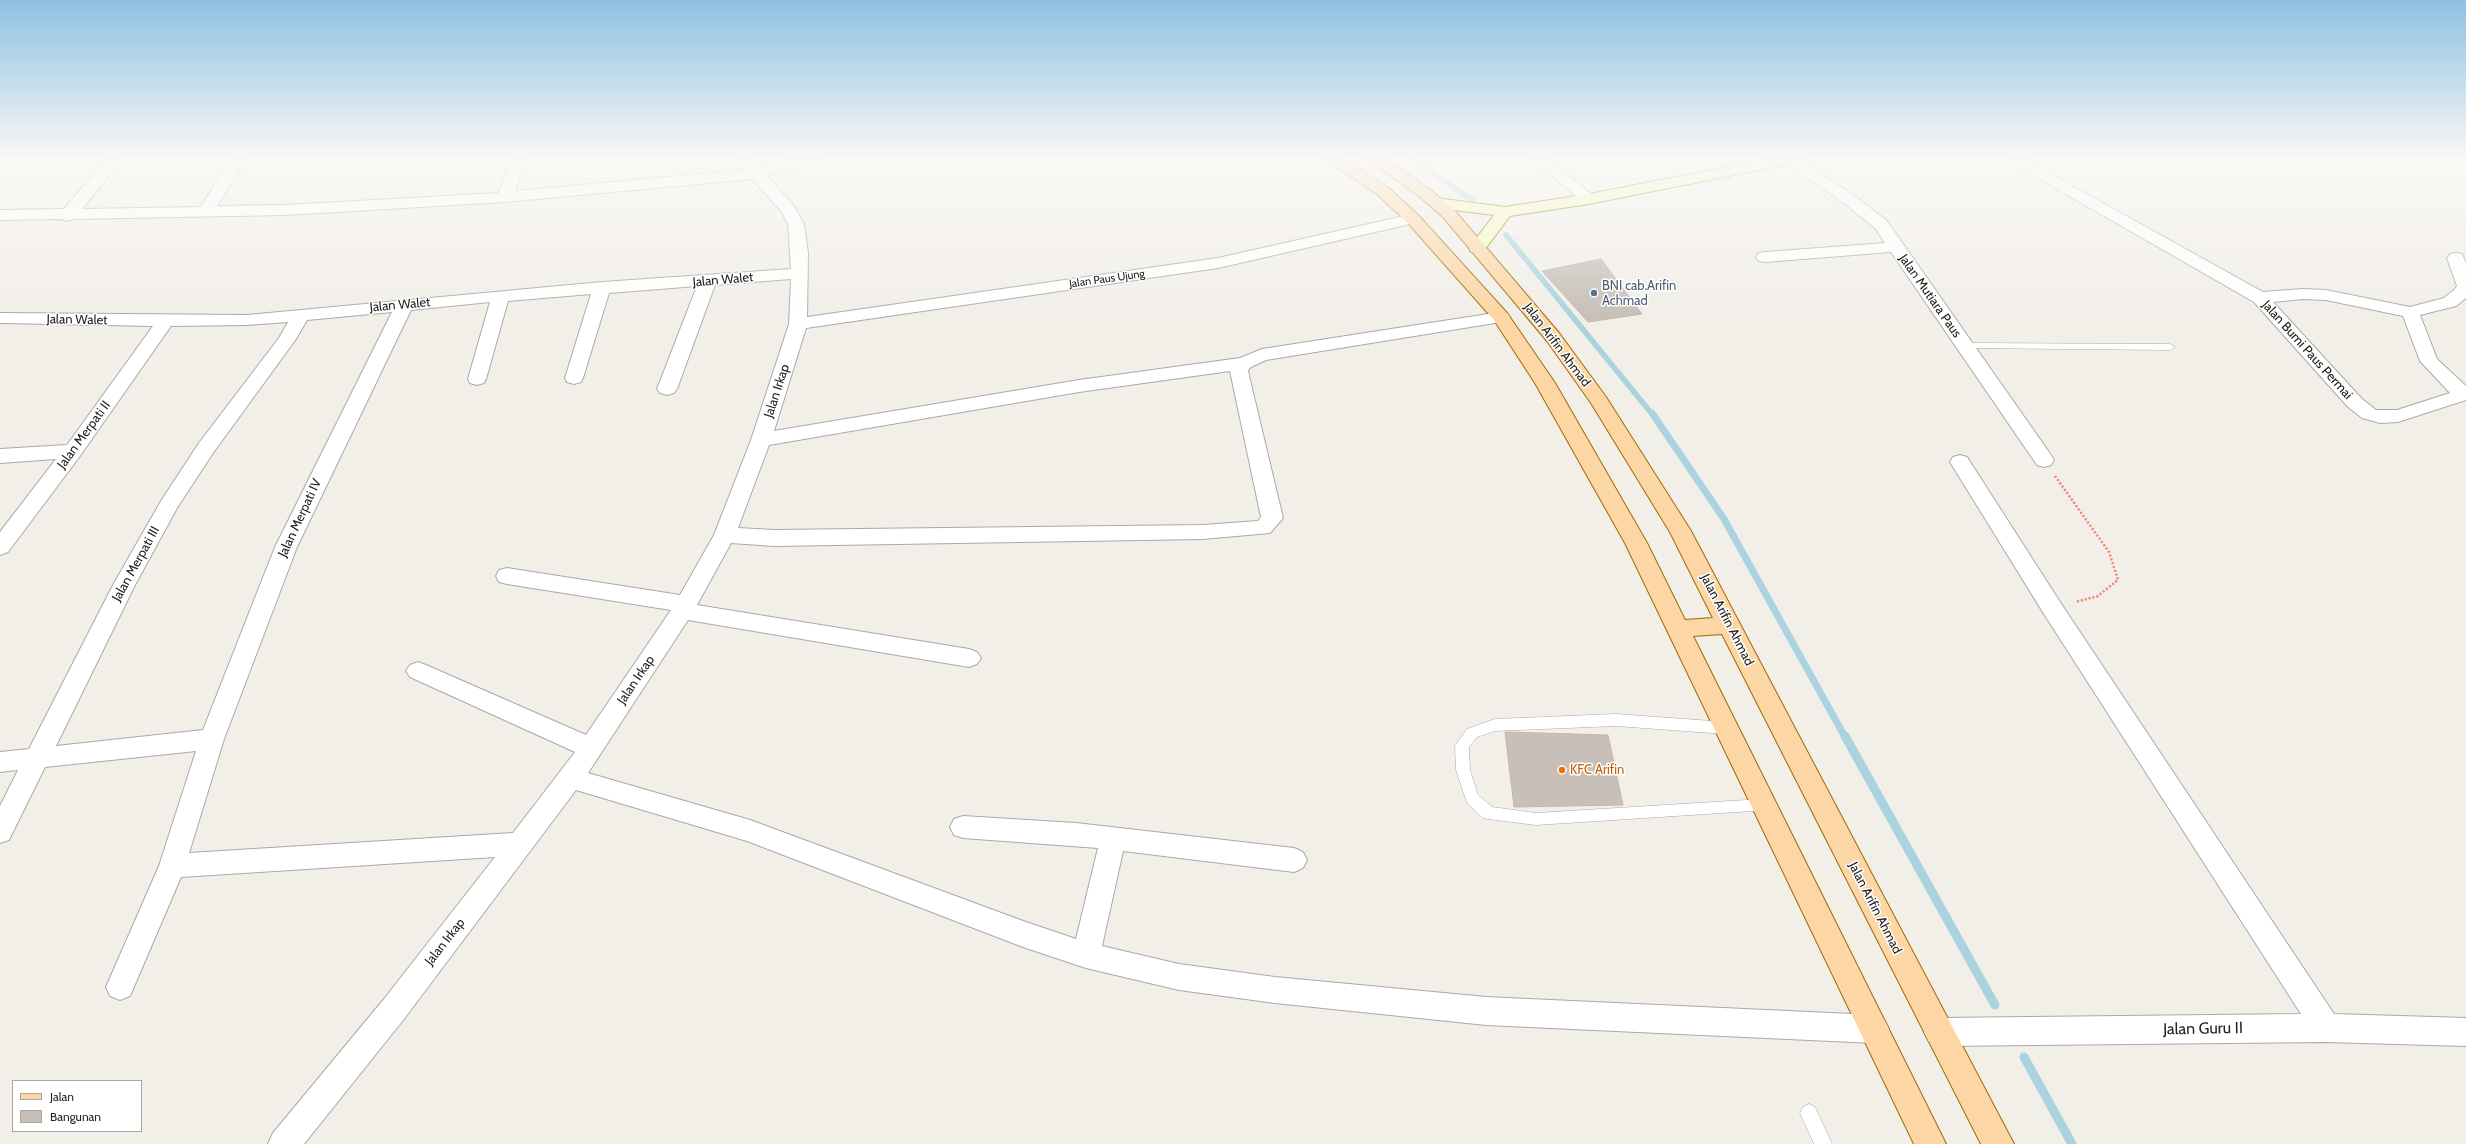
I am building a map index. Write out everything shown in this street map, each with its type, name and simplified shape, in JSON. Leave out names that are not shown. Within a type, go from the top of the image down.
[{"type":"main road","points":[[1404,210],[1500,317],[1545,383],[1584,449],[1636,543],[1679,629],[1763,805],[1930,1144]]},
{"type":"main road","name":"Jalan Arifin Ahmad","points":[[1445,210],[1553,337],[1599,401],[1680,530],[1998,1144]]},
{"type":"main road","points":[[1493,210],[1505,212],[1516,210]]},
{"type":"main road","points":[[1477,248],[1505,212]]},
{"type":"main road","points":[[1679,629],[1729,625]]},
{"type":"street","points":[[67,216],[72,210]]},
{"type":"street","points":[[0,215],[67,216],[283,210]]},
{"type":"street","name":"Jalan Irkap","points":[[284,1144],[394,1009],[571,778],[684,608],[725,535],[761,440],[798,324],[800,273],[799,240],[796,224],[789,210]]},
{"type":"street","name":"Jalan Mutiara Paus","points":[[1864,210],[1881,225],[2044,460]]},
{"type":"street","name":"Jalan Bumi Paus Permai","points":[[2104,210],[2260,298],[2355,404],[2369,414],[2380,417],[2398,416],[2464,394]]},
{"type":"street","name":"Jalan Paus Ujung","points":[[798,324],[1218,263],[1413,219]]},
{"type":"street","points":[[1765,257],[1896,247]]},
{"type":"street","points":[[2260,298],[2320,294],[2410,312],[2450,302],[2460,294],[2465,284],[2456,258]]},
{"type":"street","name":"Jalan Walet","points":[[0,318],[166,321],[247,320],[405,304],[602,288],[707,282],[800,273]]},
{"type":"street","points":[[666,389],[707,282]]},
{"type":"street","points":[[574,378],[602,288]]},
{"type":"street","points":[[477,379],[501,296]]},
{"type":"street","name":"Jalan Merpati IV","points":[[120,987],[172,866],[212,740],[286,547],[405,304]]},
{"type":"street","points":[[2410,312],[2429,361],[2464,394]]},
{"type":"street","name":"Jalan Merpati III","points":[[0,832],[124,585],[168,506],[206,448],[287,339],[301,314]]},
{"type":"street","points":[[761,440],[1080,386],[1244,363],[1262,355],[1500,317]]},
{"type":"street","name":"Jalan Merpati II","points":[[0,547],[73,451],[166,321]]},
{"type":"street","points":[[725,535],[774,538],[1203,532],[1262,528],[1266,526],[1272,518],[1241,380],[1240,370],[1244,363]]},
{"type":"street","points":[[0,456],[73,451]]},
{"type":"street","points":[[1960,462],[2052,608],[2326,1028]]},
{"type":"street","points":[[507,576],[968,658]]},
{"type":"street","points":[[418,671],[591,748]]},
{"type":"street","points":[[0,762],[35,760],[212,740]]},
{"type":"street","points":[[571,778],[750,831],[1023,934],[1086,955],[1179,977],[1275,990],[1486,1011],[1874,1029]]},
{"type":"street","points":[[963,827],[1019,829],[1294,860]]},
{"type":"street","points":[[1086,955],[1113,839]]},
{"type":"street","points":[[172,866],[521,844]]},
{"type":"street","name":"Jalan Guru II","points":[[1939,1032],[2326,1028],[2466,1032]]},
{"type":"lane","points":[[1966,346],[2170,347]]},
{"type":"lane","points":[[1726,728],[1616,720],[1495,725],[1472,733],[1462,746],[1464,770],[1472,799],[1488,813],[1536,819],[1763,805]]},
{"type":"lane","points":[[1809,1113],[1823,1144]]},
{"type":"path","points":[[2044,460],[2109,552],[2118,580],[2098,596],[2052,608]]},
{"type":"building","name":"BNI cab.Arifin Achmad","points":[[1601,259],[1642,314],[1588,322],[1542,271]]},
{"type":"building","name":"KFC Arifin","points":[[1505,732],[1608,735],[1623,805],[1514,807]]},
{"type":"waterway","points":[[1506,235],[1652,414]]},
{"type":"waterway","points":[[1652,413],[1724,519],[1845,737]]},
{"type":"waterway","points":[[1845,736],[1995,1005]]},
{"type":"waterway","points":[[2024,1057],[2072,1144]]},
{"type":"place","name":"BNI cab.Arifin Achmad","points":[[1594,293]]},
{"type":"place","name":"KFC Arifin","points":[[1562,770]]}]
